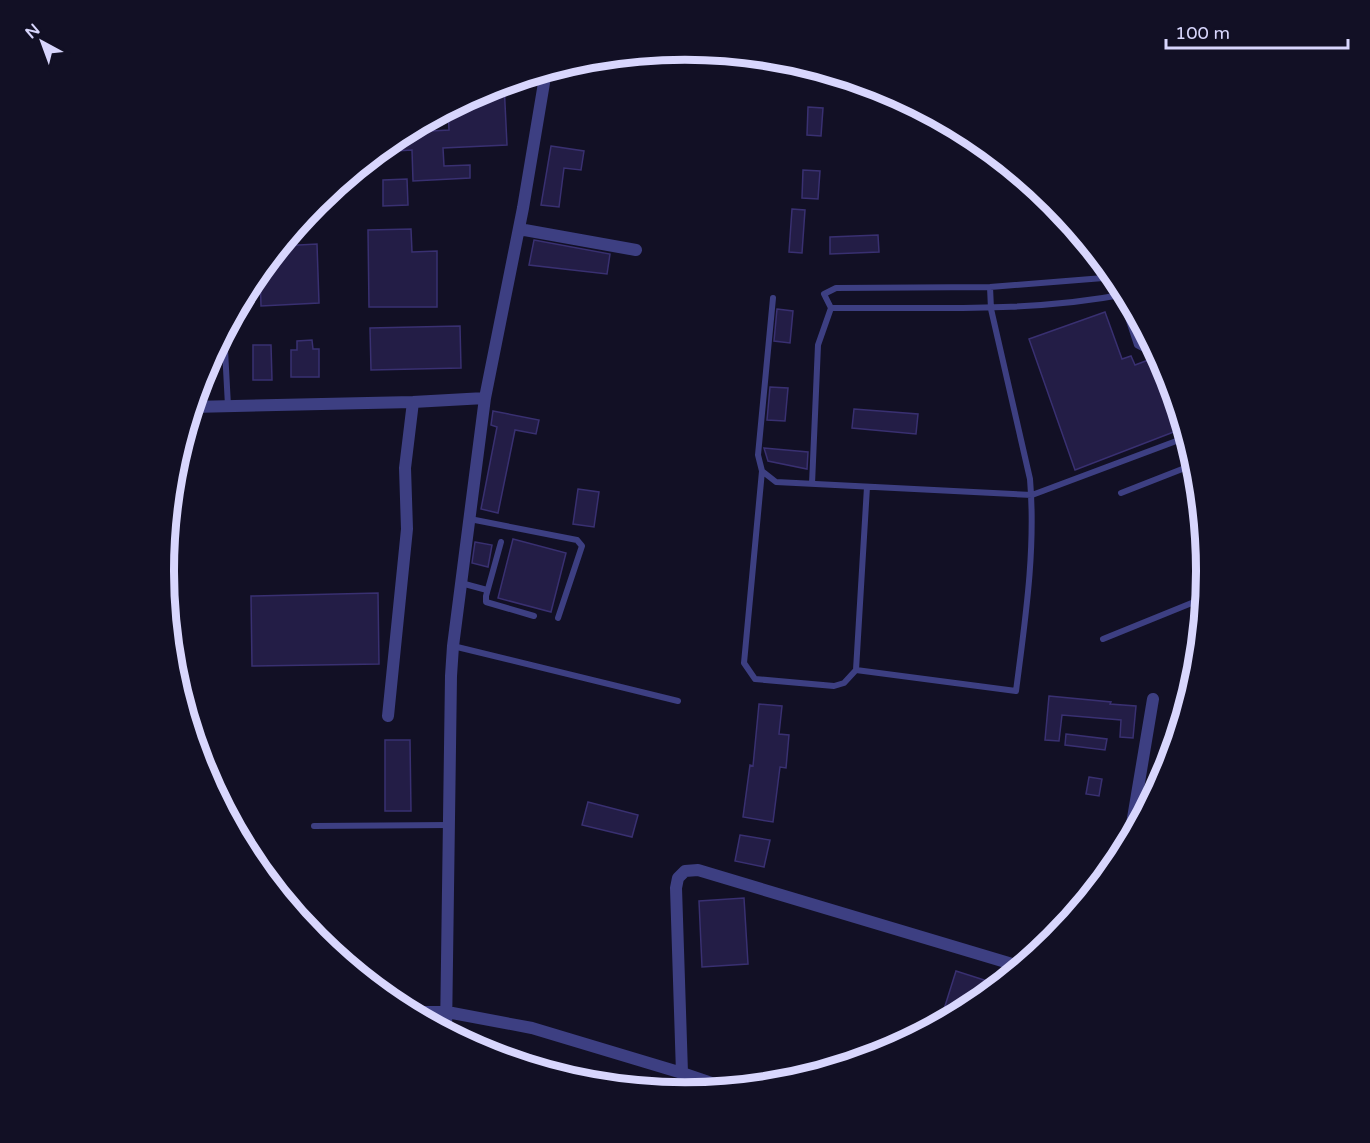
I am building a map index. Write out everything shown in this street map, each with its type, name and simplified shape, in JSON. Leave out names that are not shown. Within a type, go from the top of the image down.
[{"type":"street","points":[[446,1023],[453,646],[485,398],[519,229],[545,80]]},
{"type":"street","points":[[519,229],[636,250]]},
{"type":"street","points":[[201,407],[485,398]]},
{"type":"street","points":[[388,716],[407,529],[405,468],[413,402]]},
{"type":"street","points":[[1133,818],[1153,699]]},
{"type":"street","points":[[682,1073],[676,888],[678,878],[685,871],[698,870],[1012,964]]},
{"type":"street","points":[[425,1012],[447,1011],[532,1028],[709,1082]]},
{"type":"lane","points":[[812,484],[818,345],[831,308],[824,294],[836,288],[990,287],[1104,278]]},
{"type":"lane","points":[[856,670],[1016,692],[1030,576],[1032,495],[991,309],[990,287]]},
{"type":"lane","points":[[831,308],[991,309],[1080,303],[1115,296]]},
{"type":"lane","points":[[773,298],[758,455],[762,471],[744,663],[756,679],[834,686],[844,683],[856,670],[867,487]]},
{"type":"lane","points":[[1130,320],[1137,345],[1146,350]]},
{"type":"lane","points":[[225,348],[228,406]]},
{"type":"lane","points":[[762,471],[776,482],[1032,495],[1179,440]]},
{"type":"lane","points":[[1121,493],[1186,468]]},
{"type":"lane","points":[[470,519],[577,540],[582,546],[558,618]]},
{"type":"lane","points":[[501,542],[485,600],[488,604],[534,616]]},
{"type":"lane","points":[[461,583],[487,590]]},
{"type":"lane","points":[[1103,639],[1195,602]]},
{"type":"lane","points":[[453,646],[678,700]]},
{"type":"lane","points":[[314,826],[449,825]]},
{"type":"building","points":[[504,93],[507,145],[443,148],[444,166],[470,165],[470,178],[413,181],[412,150],[394,151],[425,131],[449,130],[448,119]]},
{"type":"building","points":[[808,107],[823,108],[821,136],[807,135]]},
{"type":"building","points":[[551,146],[584,151],[581,170],[564,168],[559,207],[541,205]]},
{"type":"building","points":[[803,170],[820,171],[818,199],[802,198]]},
{"type":"building","points":[[407,179],[408,205],[383,206],[383,180]]},
{"type":"building","points":[[792,209],[805,210],[802,253],[789,252]]},
{"type":"building","points":[[411,229],[412,252],[437,251],[437,307],[369,307],[368,230]]},
{"type":"building","points":[[878,235],[879,252],[830,254],[830,237]]},
{"type":"building","points":[[534,240],[610,254],[607,274],[529,265]]},
{"type":"building","points":[[317,244],[319,303],[261,306],[260,286],[291,245]]},
{"type":"building","points":[[777,309],[793,311],[790,343],[774,341]]},
{"type":"building","points":[[1105,312],[1122,359],[1131,356],[1135,365],[1150,359],[1176,431],[1075,470],[1029,339]]},
{"type":"building","points":[[460,326],[461,368],[371,370],[370,328]]},
{"type":"building","points":[[312,340],[313,349],[319,349],[319,377],[291,377],[291,350],[297,350],[297,341]]},
{"type":"building","points":[[253,345],[271,345],[272,380],[253,380]]},
{"type":"building","points":[[770,387],[788,388],[785,421],[767,420]]},
{"type":"building","points":[[854,409],[918,414],[916,434],[852,428]]},
{"type":"building","points":[[493,411],[539,420],[536,434],[515,430],[498,513],[481,509],[497,427],[491,425]]},
{"type":"building","points":[[764,448],[808,452],[807,469],[768,461]]},
{"type":"building","points":[[578,489],[599,492],[594,527],[573,524]]},
{"type":"building","points":[[513,539],[566,553],[551,612],[498,598]]},
{"type":"building","points":[[475,542],[492,545],[488,567],[472,563]]},
{"type":"building","points":[[378,593],[379,664],[252,666],[251,596]]},
{"type":"building","points":[[1049,696],[1136,706],[1133,738],[1120,737],[1121,720],[1062,715],[1059,741],[1045,740]]},
{"type":"building","points":[[759,704],[782,706],[779,734],[789,735],[786,768],[780,767],[773,822],[743,817],[750,765],[753,766]]},
{"type":"building","points":[[1066,734],[1107,739],[1105,750],[1065,745]]},
{"type":"building","points":[[385,740],[410,740],[411,811],[385,811]]},
{"type":"building","points":[[1089,777],[1102,779],[1099,796],[1086,794]]},
{"type":"building","points":[[588,802],[638,815],[632,837],[582,825]]},
{"type":"building","points":[[740,835],[770,840],[764,867],[735,861]]},
{"type":"building","points":[[744,898],[748,964],[702,967],[699,901]]},
{"type":"building","points":[[956,971],[990,982],[969,997],[943,1013]]},
{"type":"building","points":[[476,1038],[533,1056],[532,1059],[521,1056]]}]
